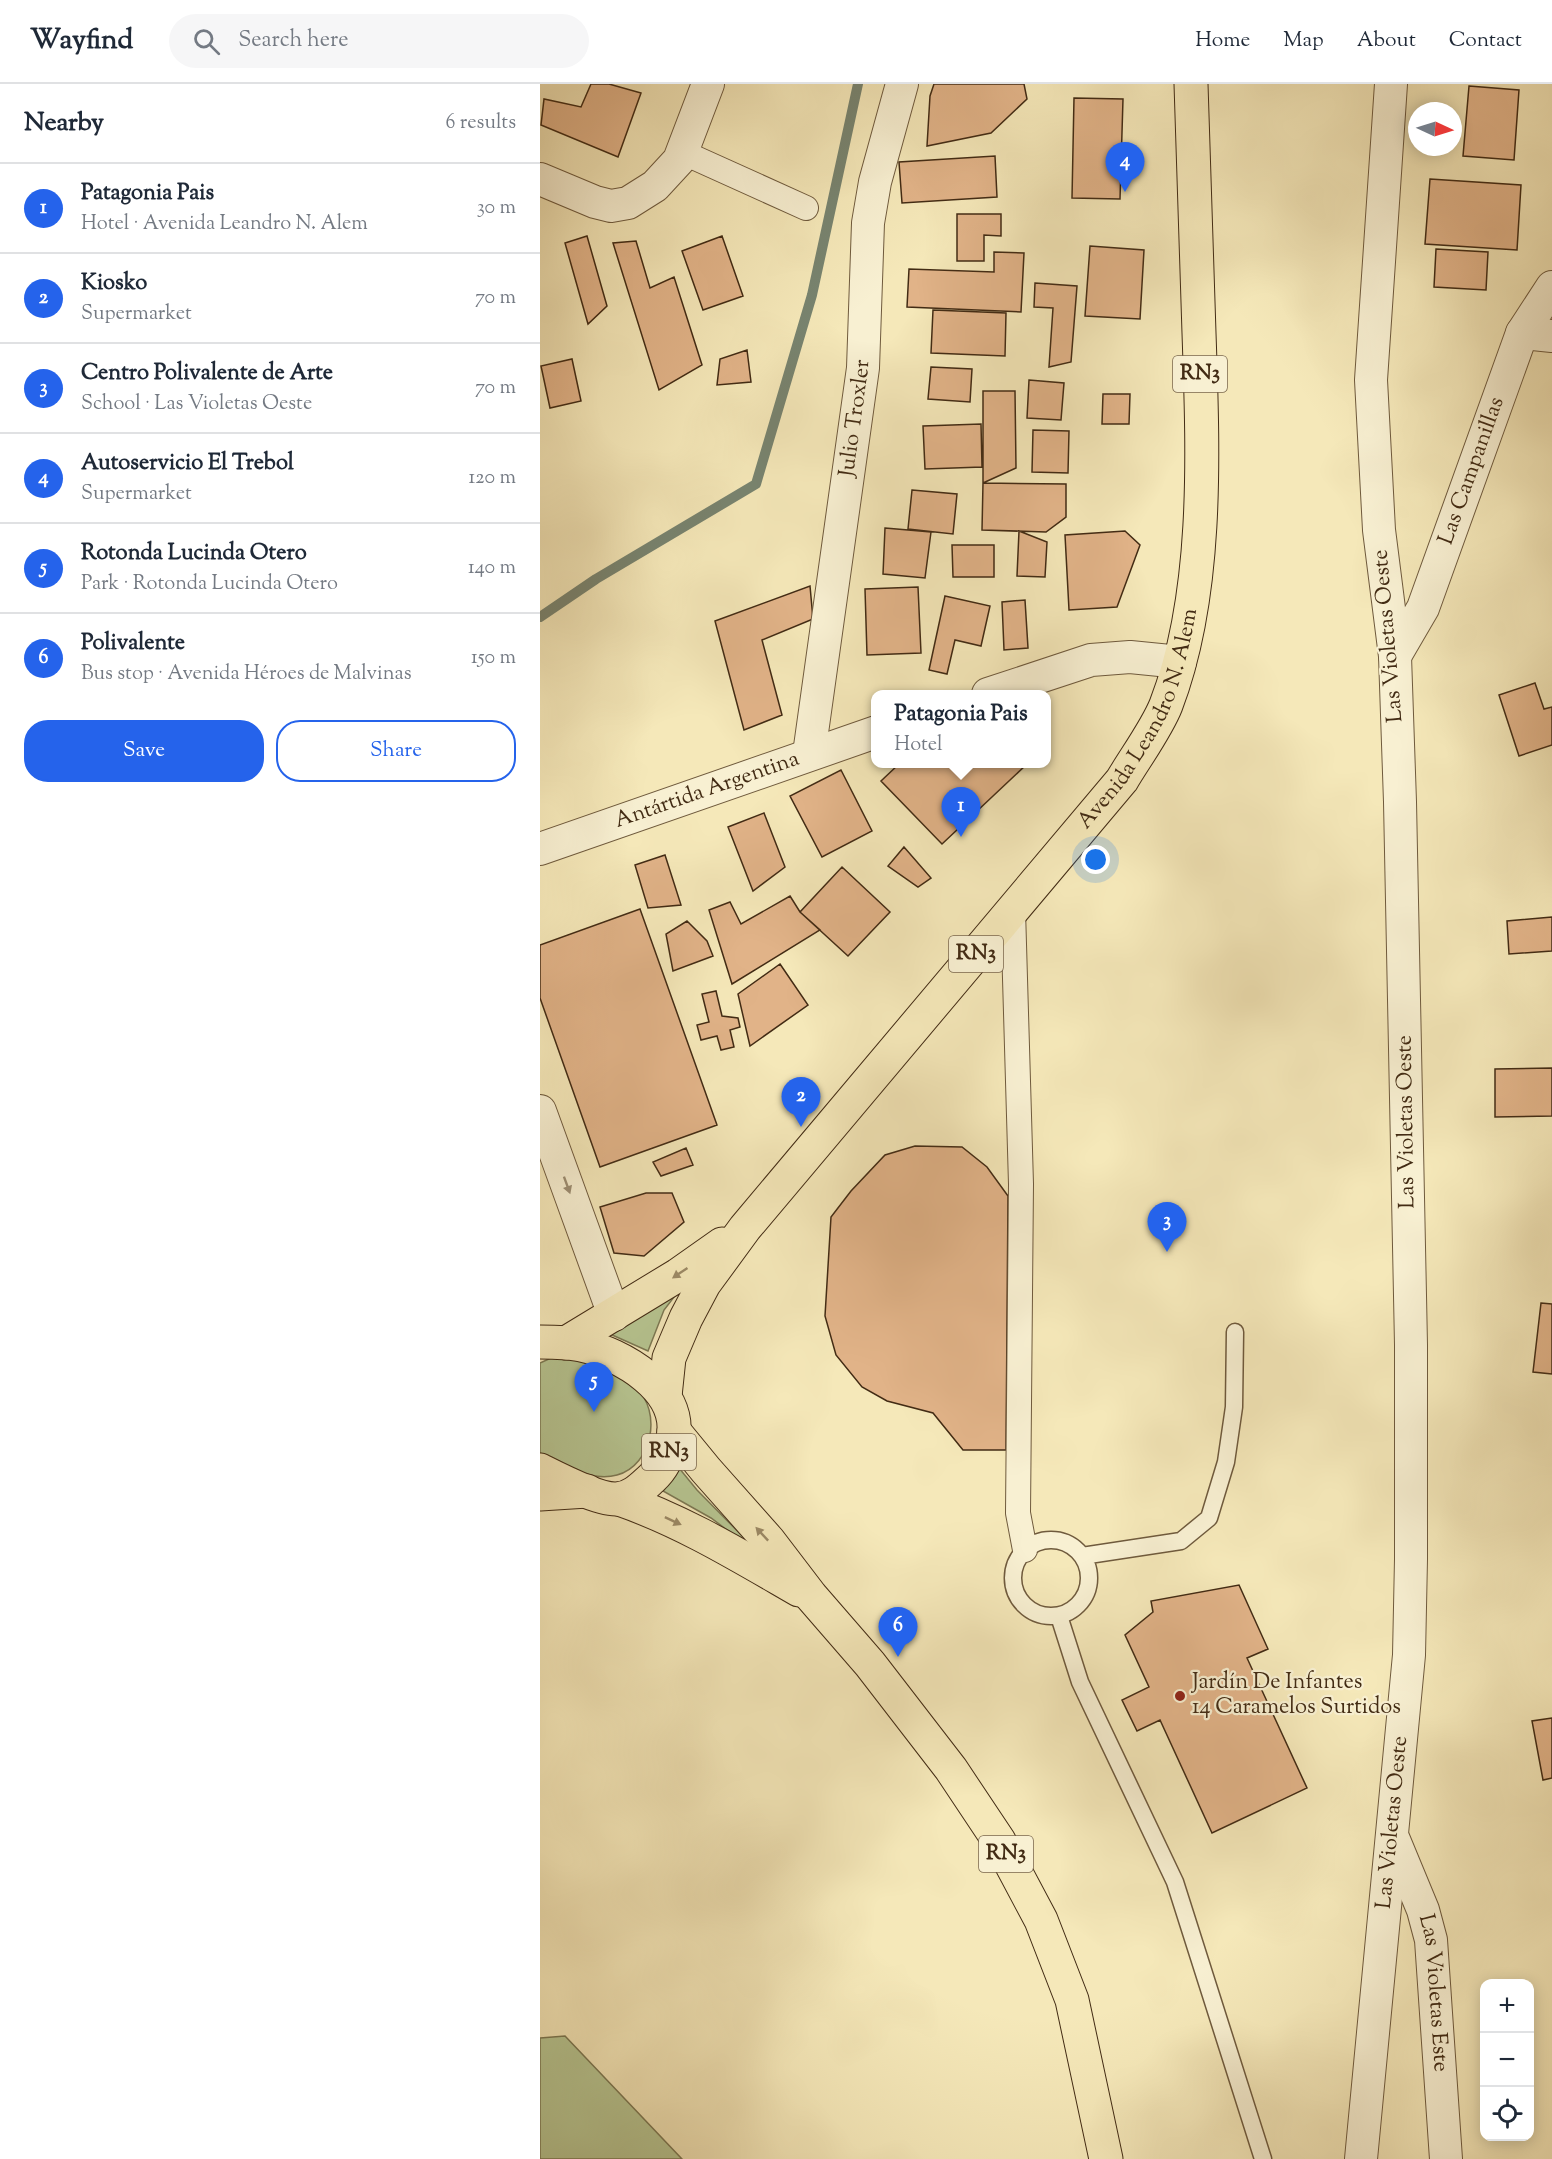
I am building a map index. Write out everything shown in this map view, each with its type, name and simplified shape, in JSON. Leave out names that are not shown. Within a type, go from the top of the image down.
[{"type":"main road","name":"Avenida Leandro N. Alem","points":[[664,1395],[669,1358],[704,1284],[745,1228],[1122,780],[1165,708],[1180,662],[1194,590],[1200,520],[1201,397],[1191,84]]},
{"type":"main road","name":"Avenida Leandro N. Alem","points":[[553,1342],[614,1315],[678,1275],[745,1228]]},
{"type":"main road","name":"RN3","points":[[553,1342],[584,1346],[630,1364],[664,1395],[673,1416],[674,1431],[670,1449],[656,1474],[634,1493],[619,1499]]},
{"type":"main road","name":"RN3","points":[[674,1431],[705,1470],[769,1541],[811,1596],[870,1664],[951,1769],[999,1841],[1056,1955],[1072,2000],[1106,2159]]},
{"type":"main road","name":"RN3","points":[[540,1470],[563,1482],[607,1498],[619,1499],[648,1509],[688,1527],[811,1596]]},
{"type":"main road","points":[[540,1494],[587,1491]]},
{"type":"street","points":[[540,178],[595,202],[611,206],[627,203],[655,186],[679,160],[708,84]]},
{"type":"street","name":"Julio Troxler","points":[[809,754],[863,368],[861,221],[875,182],[902,84]]},
{"type":"street","name":"Las Violetas Oeste","points":[[1361,2159],[1409,1655],[1411,1559],[1411,1345],[1400,802],[1395,656],[1380,530],[1371,380],[1390,84]]},
{"type":"street","points":[[682,152],[806,208]]},
{"type":"street","name":"Las Campanillas","points":[[1395,656],[1423,608],[1537,334],[1552,287]]},
{"type":"street","points":[[1000,690],[1090,660],[1130,657],[1180,662]]},
{"type":"street","name":"Antártida Argentina","points":[[540,849],[871,734]]},
{"type":"street","points":[[1013,910],[1021,1184],[1018,1513],[1025,1550]]},
{"type":"street","points":[[540,1111],[614,1315]]},
{"type":"street","name":"Las Violetas Este","points":[[1392,1835],[1423,1910],[1431,1940],[1446,2159]]},
{"type":"lane","points":[[1082,1556],[1181,1541],[1209,1518],[1226,1462],[1234,1407],[1235,1332]]},
{"type":"lane","points":[[1049,1540],[1062,1541],[1074,1547],[1082,1556],[1088,1575],[1086,1594],[1074,1608],[1059,1616],[1047,1616],[1025,1606],[1017,1596],[1013,1585],[1013,1573],[1017,1560],[1025,1550],[1036,1543],[1049,1540]]},
{"type":"lane","points":[[1059,1616],[1080,1682],[1175,1882],[1263,2159]]},
{"type":"green space","points":[[684,1284],[664,1310],[648,1351],[610,1334]]},
{"type":"green space","points":[[565,1356],[620,1376],[636,1388],[644,1398],[651,1423],[646,1449],[629,1469],[617,1475],[607,1477],[587,1475],[567,1468],[540,1453],[540,1363],[553,1357]]},
{"type":"green space","points":[[679,1468],[697,1490],[762,1556],[711,1518],[663,1491]]},
{"type":"green space","points":[[565,2036],[682,2159],[540,2159],[540,2038]]},
{"type":"building","points":[[591,84],[609,84],[641,93],[618,157],[541,125],[544,99],[581,107]]},
{"type":"building","points":[[934,84],[1024,84],[1027,99],[991,133],[927,146],[930,96]]},
{"type":"building","points":[[1469,86],[1519,90],[1514,160],[1463,156]]},
{"type":"building","points":[[1074,98],[1123,99],[1120,199],[1072,198]]},
{"type":"building","points":[[995,156],[997,197],[902,203],[899,162]]},
{"type":"building","points":[[1430,179],[1521,185],[1517,250],[1425,244]]},
{"type":"building","points":[[957,214],[1001,214],[1001,236],[984,235],[984,261],[957,261]]},
{"type":"building","points":[[587,236],[607,306],[588,324],[565,243]]},
{"type":"building","points":[[722,236],[743,296],[703,310],[682,251]]},
{"type":"building","points":[[636,241],[650,288],[674,277],[702,365],[659,390],[613,243]]},
{"type":"building","points":[[1090,246],[1144,250],[1140,319],[1085,316]]},
{"type":"building","points":[[1436,249],[1488,252],[1486,290],[1434,287]]},
{"type":"building","points":[[994,252],[1024,253],[1021,312],[907,307],[909,269],[994,272]]},
{"type":"building","points":[[1035,283],[1077,286],[1071,362],[1049,367],[1053,308],[1034,307]]},
{"type":"building","points":[[933,310],[1006,313],[1005,356],[931,353]]},
{"type":"building","points":[[747,350],[751,382],[717,385],[720,359]]},
{"type":"building","points":[[572,359],[581,401],[550,408],[541,366]]},
{"type":"building","points":[[931,367],[972,369],[970,402],[928,399]]},
{"type":"building","points":[[1029,380],[1064,383],[1061,420],[1027,418]]},
{"type":"building","points":[[983,391],[1015,391],[1016,468],[983,483]]},
{"type":"building","points":[[1103,394],[1130,394],[1129,424],[1102,424]]},
{"type":"building","points":[[981,424],[982,467],[925,469],[923,426]]},
{"type":"building","points":[[1033,430],[1069,431],[1068,473],[1032,472]]},
{"type":"building","points":[[983,483],[1066,484],[1066,517],[1046,532],[982,530]]},
{"type":"building","points":[[912,490],[957,494],[953,534],[908,529]]},
{"type":"building","points":[[885,528],[931,532],[925,578],[883,574]]},
{"type":"building","points":[[1019,531],[1047,542],[1045,577],[1017,576]]},
{"type":"building","points":[[1125,531],[1140,545],[1117,607],[1069,610],[1065,535]]},
{"type":"building","points":[[952,545],[994,545],[994,577],[953,577]]},
{"type":"building","points":[[810,586],[813,619],[762,640],[782,715],[744,730],[715,621]]},
{"type":"building","points":[[918,587],[921,653],[867,655],[865,589]]},
{"type":"building","points":[[945,596],[990,606],[981,646],[955,640],[947,674],[929,670]]},
{"type":"building","points":[[1025,600],[1028,648],[1004,650],[1002,602]]},
{"type":"building","points":[[1535,683],[1544,709],[1552,707],[1552,745],[1519,756],[1499,695]]},
{"type":"building","points":[[895,768],[1023,768],[942,844],[881,781]]},
{"type":"building","points":[[841,770],[872,831],[822,857],[790,796]]},
{"type":"building","points":[[764,813],[785,867],[753,891],[728,827]]},
{"type":"building","points":[[904,847],[931,878],[918,887],[888,866]]},
{"type":"building","points":[[665,855],[681,905],[648,908],[635,865]]},
{"type":"building","points":[[842,867],[890,912],[848,956],[800,912]]},
{"type":"building","points":[[790,896],[800,912],[820,930],[732,984],[709,910],[730,902],[741,924]]},
{"type":"building","points":[[640,909],[717,1125],[600,1167],[540,998],[540,945]]},
{"type":"building","points":[[1552,917],[1552,951],[1509,954],[1507,921]]},
{"type":"building","points":[[687,921],[707,941],[713,956],[673,971],[666,934]]},
{"type":"building","points":[[780,964],[808,1005],[750,1046],[738,994]]},
{"type":"building","points":[[716,991],[722,1016],[738,1018],[740,1027],[730,1030],[734,1047],[721,1050],[717,1036],[701,1040],[697,1025],[709,1022],[702,994]]},
{"type":"building","points":[[1552,1068],[1552,1116],[1495,1117],[1495,1069]]},
{"type":"building","points":[[915,1146],[962,1147],[987,1167],[1008,1196],[1006,1450],[963,1450],[933,1413],[887,1401],[862,1387],[836,1355],[825,1316],[831,1217],[851,1191],[885,1155]]},
{"type":"building","points":[[686,1148],[693,1165],[661,1176],[653,1162]]},
{"type":"building","points":[[646,1193],[672,1193],[684,1222],[644,1256],[614,1253],[600,1207]]},
{"type":"building","points":[[1541,1303],[1552,1304],[1552,1374],[1533,1372]]},
{"type":"building","points":[[1239,1585],[1268,1649],[1247,1658],[1307,1788],[1212,1833],[1160,1720],[1137,1731],[1122,1700],[1149,1687],[1125,1635],[1153,1612],[1151,1601]]},
{"type":"building","points":[[1552,1718],[1552,1778],[1543,1780],[1532,1721]]},
{"type":"waterway","points":[[540,617],[596,579],[756,484],[812,295],[858,84]]},
{"type":"place","name":"Autoservicio El Trebol","points":[[1125,192]]},
{"type":"place","name":"Patagonia Pais","points":[[961,837]]},
{"type":"place","name":"Kiosko","points":[[801,1127]]},
{"type":"place","name":"Centro Polivalente de Arte","points":[[1167,1252]]},
{"type":"place","name":"Rotonda Lucinda Otero","points":[[594,1412]]},
{"type":"place","name":"Polivalente","points":[[898,1657]]},
{"type":"place","name":"Jardín De Infantes 14 Caramelos Surtidos","points":[[1180,1696]]}]
